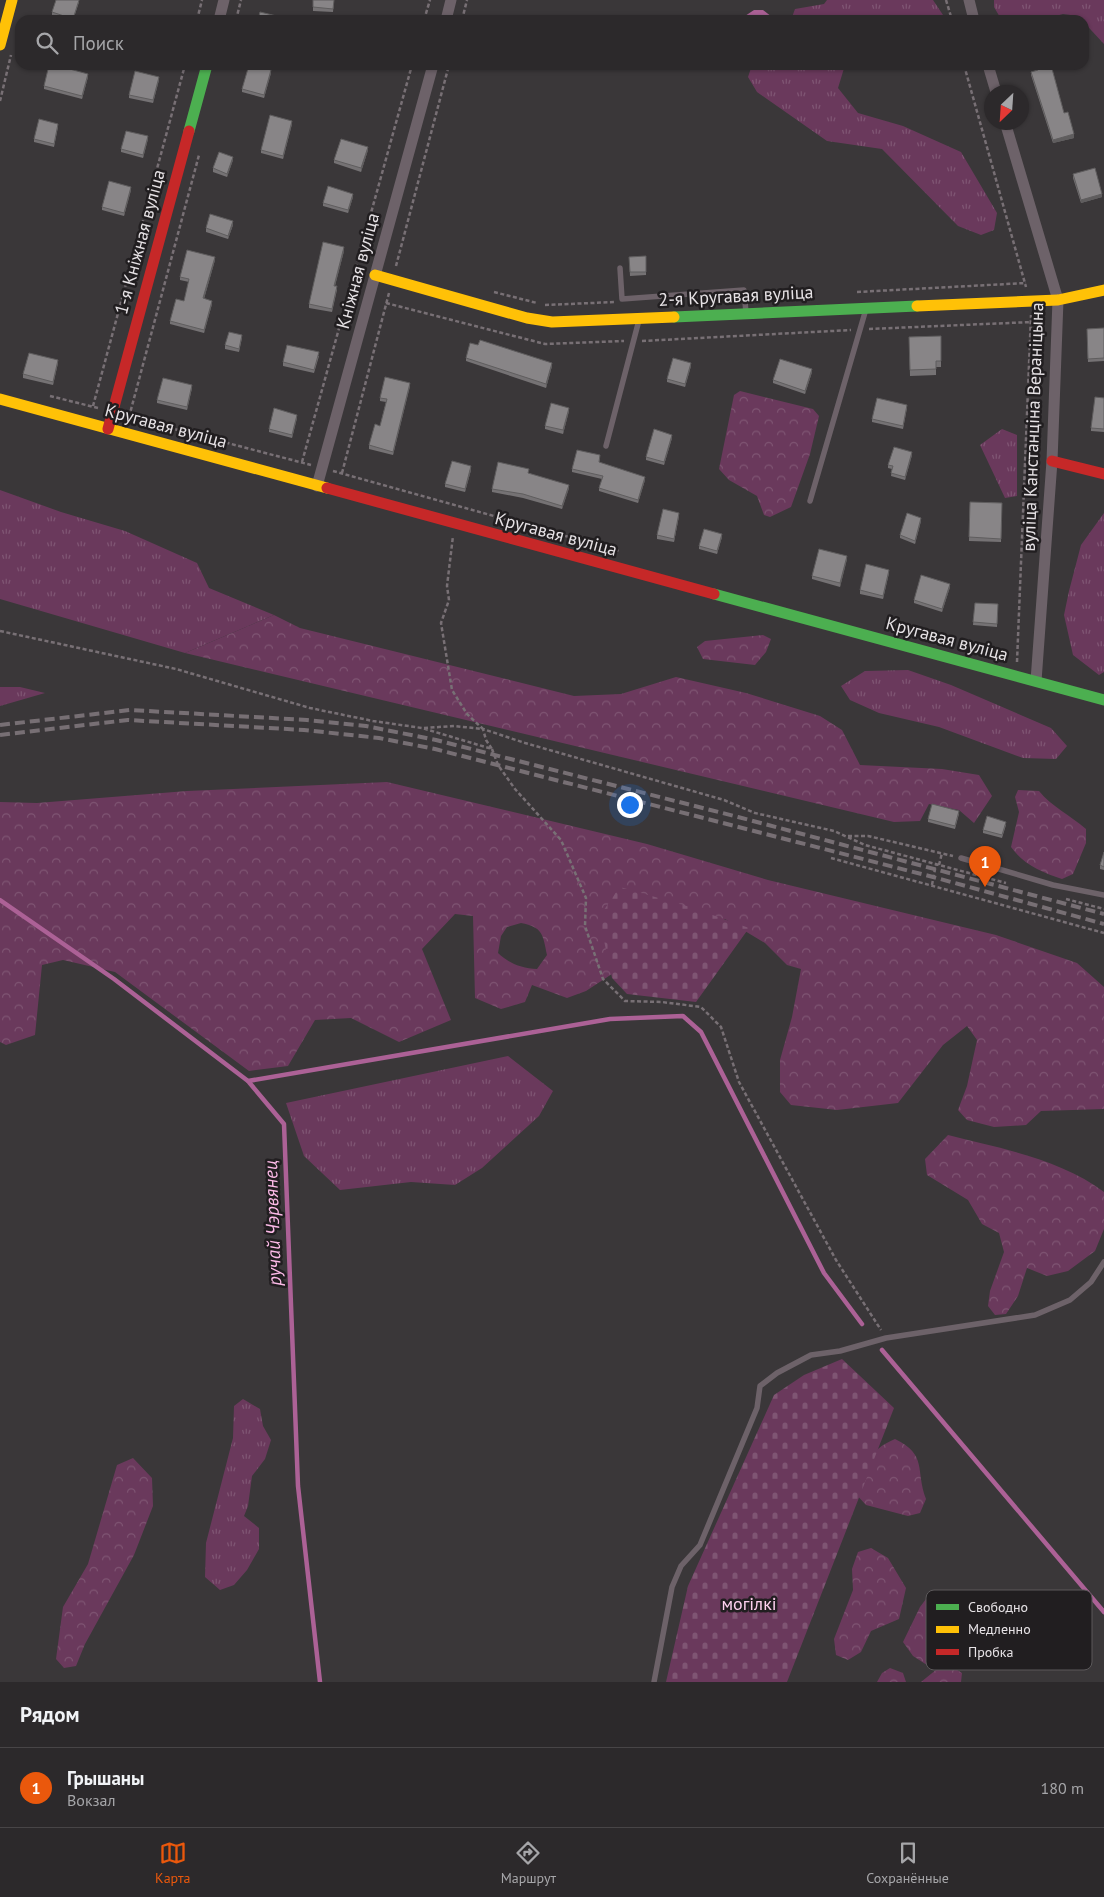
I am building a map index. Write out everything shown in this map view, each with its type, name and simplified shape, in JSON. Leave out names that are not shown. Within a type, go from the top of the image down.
[{"type":"street","points":[[0,45],[12,0]]},
{"type":"street","points":[[220,15],[224,0]]},
{"type":"street","points":[[447,15],[451,0]]},
{"type":"street","points":[[968,0],[972,15]]},
{"type":"street","name":"1-я Кніжная вуліца","points":[[108,429],[205,70]]},
{"type":"street","name":"Кніжная вуліца","points":[[317,486],[432,70]]},
{"type":"street","points":[[989,70],[994,85]]},
{"type":"street","name":"вуліца Канстанціна Вераніцына","points":[[1007,130],[1058,300],[1052,462],[1036,681]]},
{"type":"street","name":"2-я Кругавая вуліца","points":[[375,275],[527,318],[552,322],[1058,300],[1104,290]]},
{"type":"street","name":"Кругавая вуліца","points":[[0,399],[454,525],[1104,700]]},
{"type":"street","points":[[1052,462],[1104,474]]},
{"type":"lane","points":[[620,268],[622,299],[744,290],[746,313]]},
{"type":"lane","points":[[810,501],[866,307]]},
{"type":"lane","points":[[606,446],[640,318]]},
{"type":"lane","points":[[961,858],[1053,885],[1104,895]]},
{"type":"lane","points":[[654,1682],[672,1587],[681,1566],[700,1545],[757,1408],[760,1386],[811,1355],[840,1351],[886,1338],[1035,1315],[1070,1300],[1091,1282],[1104,1262]]},
{"type":"path","points":[[198,15],[202,0]]},
{"type":"path","points":[[237,15],[241,0]]},
{"type":"path","points":[[426,15],[430,0]]},
{"type":"path","points":[[463,15],[467,0]]},
{"type":"path","points":[[946,0],[950,15]]},
{"type":"path","points":[[93,407],[184,70]]},
{"type":"path","points":[[302,462],[411,70]]},
{"type":"path","points":[[396,265],[449,70]]},
{"type":"path","points":[[965,70],[1026,283]]},
{"type":"path","points":[[129,417],[201,150]]},
{"type":"path","points":[[342,474],[386,303]]},
{"type":"path","points":[[1008,661],[1017,664],[1032,322]]},
{"type":"path","points":[[46,395],[302,462],[628,553]]},
{"type":"path","points":[[454,525],[447,586],[449,600],[441,623],[452,690],[467,714],[484,729],[486,740],[492,749],[498,766],[515,789],[561,840],[586,898],[585,926],[603,979],[625,1001],[662,1002],[702,1007],[721,1027],[739,1082],[836,1260],[886,1338]]},
{"type":"path","points":[[0,631],[176,669],[310,708],[373,721],[422,728],[492,749]]},
{"type":"path","points":[[422,728],[454,726],[484,729],[525,744],[724,800],[755,813],[847,836],[865,845],[1012,884]]},
{"type":"path","points":[[847,836],[868,836],[961,858]]},
{"type":"path","points":[[931,885],[942,853]]},
{"type":"path","points":[[830,858],[1104,933]]},
{"type":"path","points":[[1058,896],[1104,909]]},
{"type":"green space","points":[[827,0],[933,0],[943,15],[793,15],[795,9],[824,4]]},
{"type":"green space","points":[[994,0],[1104,0],[1104,44],[1089,28],[1089,15],[999,15],[994,7]]},
{"type":"green space","points":[[750,70],[843,70],[838,88],[858,113],[903,126],[961,152],[997,213],[994,230],[981,235],[958,226],[882,149],[827,141],[757,92],[748,77]]},
{"type":"green space","points":[[740,391],[813,409],[819,416],[810,454],[791,507],[770,517],[764,515],[757,496],[729,480],[719,469],[734,395]]},
{"type":"green space","points":[[1002,429],[1017,435],[1017,496],[1005,498],[980,445]]},
{"type":"green space","points":[[0,490],[61,512],[125,531],[197,563],[209,588],[274,615],[185,653],[0,599]]},
{"type":"green space","points":[[1104,513],[1104,672],[1099,675],[1073,655],[1064,615],[1081,545]]},
{"type":"green space","points":[[274,615],[300,628],[574,696],[621,694],[676,677],[746,693],[820,716],[842,730],[860,765],[942,769],[979,775],[992,796],[974,823],[959,810],[929,804],[920,821],[894,822],[185,653]]},
{"type":"green space","points":[[763,635],[771,639],[766,652],[755,665],[703,659],[697,647],[705,641]]},
{"type":"green space","points":[[908,670],[951,685],[1051,728],[1067,746],[1056,759],[1023,758],[939,727],[879,713],[850,700],[841,686],[865,671]]},
{"type":"green space","points":[[0,687],[20,687],[45,693],[0,706]]},
{"type":"green space","points":[[387,782],[647,844],[768,880],[996,935],[1077,963],[1104,987],[1104,1109],[1041,1111],[1026,1125],[994,1127],[967,1120],[958,1110],[967,1086],[977,1040],[967,1026],[943,1045],[898,1103],[837,1110],[791,1105],[780,1092],[780,1060],[792,1017],[801,969],[787,965],[765,943],[725,919],[688,918],[586,991],[567,998],[532,985],[525,1002],[501,1009],[475,998],[473,916],[455,914],[422,949],[451,1020],[399,1042],[351,1018],[315,1020],[288,1066],[249,1071],[115,972],[63,960],[42,965],[35,1035],[6,1045],[0,1042],[0,802],[37,803],[187,791]],"holes":[[[521,923],[541,933],[546,948],[547,955],[537,969],[516,965],[498,953],[501,936],[507,927]]]},
{"type":"green space","points":[[1018,790],[1039,791],[1050,802],[1086,829],[1086,843],[1073,874],[1062,879],[1047,874],[1022,859],[1011,847],[1019,812],[1015,797]]},
{"type":"green space","points":[[620,887],[690,907],[749,928],[696,1002],[627,994],[612,978],[599,917]]},
{"type":"green space","points":[[508,1056],[553,1091],[539,1116],[482,1168],[455,1185],[411,1182],[340,1190],[304,1156],[286,1103]]},
{"type":"green space","points":[[948,1135],[1008,1150],[1049,1163],[1069,1171],[1104,1192],[1104,1229],[1095,1251],[1068,1271],[1047,1276],[1027,1268],[1018,1296],[1006,1314],[995,1315],[988,1306],[990,1291],[1004,1252],[999,1233],[982,1224],[968,1200],[927,1175],[925,1159]]},
{"type":"green space","name":"могілкі","points":[[842,1359],[894,1408],[787,1682],[666,1682],[688,1586],[774,1395],[804,1375]]},
{"type":"green space","points":[[243,1399],[260,1409],[263,1426],[271,1440],[265,1459],[252,1476],[248,1506],[244,1516],[259,1528],[259,1549],[247,1570],[234,1585],[220,1590],[205,1577],[206,1543],[233,1438],[234,1406]]},
{"type":"green space","points":[[895,1439],[912,1451],[919,1464],[926,1499],[920,1513],[908,1516],[866,1505],[854,1492],[868,1460],[879,1448]]},
{"type":"green space","points":[[133,1458],[152,1478],[153,1506],[134,1555],[85,1644],[76,1666],[64,1668],[56,1659],[63,1607],[88,1564],[117,1465]]},
{"type":"green space","points":[[871,1548],[888,1558],[906,1588],[899,1619],[871,1631],[861,1652],[848,1660],[836,1655],[834,1639],[853,1590],[852,1569],[858,1552]]},
{"type":"green space","points":[[926,1599],[926,1664],[913,1656],[903,1642],[920,1607]]},
{"type":"green space","points":[[890,1668],[903,1673],[906,1682],[877,1682],[882,1673]]},
{"type":"green space","points":[[936,1670],[957,1670],[962,1673],[961,1682],[921,1682]]},
{"type":"shaded area","points":[[754,10],[763,10],[770,15],[746,15]]},
{"type":"building","points":[[56,0],[79,0],[74,15],[61,15],[52,12]]},
{"type":"building","points":[[313,0],[334,0],[333,9],[313,7]]},
{"type":"building","points":[[260,12],[273,15],[259,15]]},
{"type":"building","points":[[48,70],[73,70],[88,74],[82,96],[44,86]]},
{"type":"building","points":[[248,70],[271,70],[264,95],[242,89]]},
{"type":"building","points":[[1052,70],[1064,113],[1068,112],[1074,134],[1053,140],[1031,72]]},
{"type":"building","points":[[135,71],[159,77],[153,100],[129,95]]},
{"type":"building","points":[[270,115],[292,121],[283,156],[261,150]]},
{"type":"building","points":[[39,119],[58,124],[54,144],[34,139]]},
{"type":"building","points":[[126,131],[148,136],[143,155],[121,149]]},
{"type":"building","points":[[341,139],[368,147],[361,168],[334,160]]},
{"type":"building","points":[[219,152],[233,157],[227,174],[213,168]]},
{"type":"building","points":[[1095,168],[1102,194],[1081,200],[1073,174]]},
{"type":"building","points":[[109,181],[131,187],[124,213],[102,207]]},
{"type":"building","points":[[328,186],[353,194],[348,210],[323,203]]},
{"type":"building","points":[[210,214],[233,221],[228,236],[206,228]]},
{"type":"building","points":[[323,242],[344,247],[334,286],[337,286],[332,309],[309,304]]},
{"type":"building","points":[[187,250],[215,257],[203,298],[212,301],[204,330],[170,321],[176,299],[184,301],[189,279],[180,277]]},
{"type":"building","points":[[646,256],[646,272],[630,272],[629,257]]},
{"type":"building","points":[[1104,328],[1104,358],[1088,359],[1087,329]]},
{"type":"building","points":[[229,332],[242,335],[239,349],[225,345]]},
{"type":"building","points":[[941,336],[941,361],[936,361],[936,369],[910,370],[909,337]]},
{"type":"building","points":[[480,340],[552,363],[546,384],[466,358],[470,343],[478,345]]},
{"type":"building","points":[[287,345],[319,352],[314,370],[283,362]]},
{"type":"building","points":[[29,353],[58,360],[53,382],[23,374]]},
{"type":"building","points":[[673,358],[691,363],[685,384],[667,379]]},
{"type":"building","points":[[780,359],[812,369],[805,391],[773,380]]},
{"type":"building","points":[[385,377],[410,383],[393,452],[369,445],[375,424],[380,426],[387,399],[380,398]]},
{"type":"building","points":[[163,378],[192,385],[187,407],[157,400]]},
{"type":"building","points":[[1095,397],[1104,398],[1104,429],[1091,428]]},
{"type":"building","points":[[877,398],[907,405],[903,426],[872,419]]},
{"type":"building","points":[[551,403],[569,408],[563,430],[545,426]]},
{"type":"building","points":[[274,408],[297,415],[292,435],[269,429]]},
{"type":"building","points":[[654,429],[672,435],[664,462],[646,457]]},
{"type":"building","points":[[894,447],[912,452],[905,477],[891,473],[893,466],[888,465]]},
{"type":"building","points":[[577,450],[600,455],[599,462],[645,477],[638,500],[599,488],[603,476],[572,469]]},
{"type":"building","points":[[452,461],[471,466],[465,489],[445,484]]},
{"type":"building","points":[[498,462],[529,469],[528,473],[569,485],[562,506],[523,494],[492,489]]},
{"type":"building","points":[[970,502],[1002,503],[1001,539],[969,537]]},
{"type":"building","points":[[663,509],[679,513],[674,539],[657,535]]},
{"type":"building","points":[[907,513],[921,518],[915,541],[900,535]]},
{"type":"building","points":[[704,529],[722,534],[717,551],[699,546]]},
{"type":"building","points":[[819,549],[847,556],[840,583],[812,576]]},
{"type":"building","points":[[866,564],[889,570],[883,596],[860,590]]},
{"type":"building","points":[[921,575],[950,584],[942,609],[914,600]]},
{"type":"building","points":[[975,603],[998,604],[997,624],[973,622]]},
{"type":"building","points":[[932,804],[959,811],[955,826],[928,819]]},
{"type":"building","points":[[987,816],[1006,822],[1002,835],[983,830]]},
{"type":"building","points":[[1104,852],[1104,867],[1100,865]]},
{"type":"waterway","name":"ручай Чэрвянец","points":[[0,900],[114,979],[248,1081],[284,1124],[298,1486],[320,1682]]},
{"type":"waterway","points":[[248,1081],[610,1019],[683,1016],[701,1032],[824,1273],[862,1324]]},
{"type":"waterway","points":[[882,1350],[1085,1590]]},
{"type":"waterway","points":[[1092,1598],[1104,1612]]},
{"type":"railway","points":[[0,725],[130,710],[307,720],[366,726],[436,740],[738,817],[1104,914]]},
{"type":"railway","points":[[0,735],[128,720],[304,730],[379,738],[435,749],[933,877],[1104,924]]},
{"type":"traffic: fast","points":[[189,131],[206,70]]},
{"type":"traffic: fast","points":[[674,317],[917,306]]},
{"type":"traffic: fast","points":[[714,594],[1104,700]]},
{"type":"traffic: slow","points":[[0,45],[12,0]]},
{"type":"traffic: slow","points":[[375,275],[527,318],[552,322],[674,317]]},
{"type":"traffic: slow","points":[[917,306],[1058,300],[1104,290]]},
{"type":"traffic: slow","points":[[0,399],[327,488]]},
{"type":"traffic: jam","points":[[108,429],[189,131]]},
{"type":"traffic: jam","points":[[1052,461],[1104,474]]},
{"type":"traffic: jam","points":[[327,488],[714,594]]},
{"type":"place","name":"Грышаны","points":[[985,887]]}]
